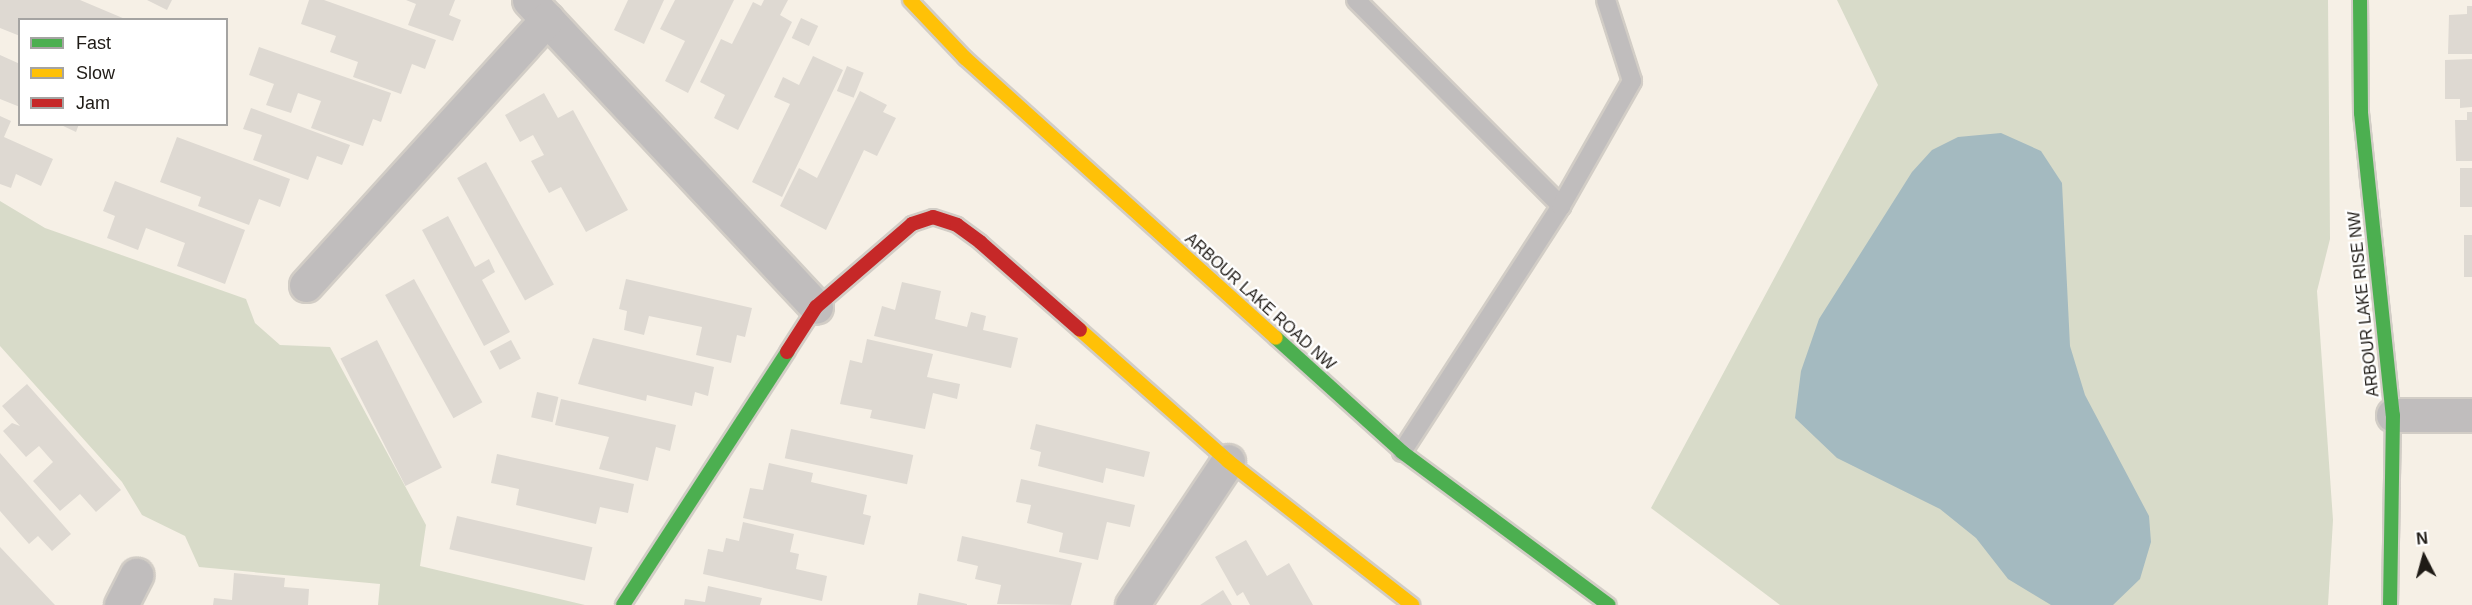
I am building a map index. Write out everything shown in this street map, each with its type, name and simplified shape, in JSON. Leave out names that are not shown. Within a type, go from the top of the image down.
[{"type":"street","name":"ARBOUR LAKE ROAD NW","points":[[910,0],[965,58],[1402,452],[1610,605]]},
{"type":"street","name":"ARBOUR LAKE RISE NW","points":[[2360,0],[2361,113],[2393,415],[2390,605]]},
{"type":"street","points":[[306,285],[538,9],[816,308]]},
{"type":"street","points":[[623,605],[816,308],[912,224],[933,217],[957,225],[1228,461],[1412,605]]},
{"type":"street","points":[[2393,415],[2472,415]]},
{"type":"street","points":[[1132,605],[1228,461]]},
{"type":"street","points":[[121,605],[136,575]]},
{"type":"lane","points":[[1356,0],[1561,206]]},
{"type":"lane","points":[[1402,452],[1561,206],[1632,81],[1606,0]]},
{"type":"green space","points":[[1837,0],[2328,0],[2330,239],[2317,291],[2333,520],[2328,605],[1780,605],[1651,508],[1878,85]]},
{"type":"green space","points":[[0,201],[45,228],[246,299],[255,323],[280,345],[330,347],[426,525],[420,566],[585,605],[378,605],[380,584],[199,567],[185,536],[142,515],[122,482],[0,346]]},
{"type":"water","points":[[2001,133],[2041,151],[2062,183],[2070,346],[2085,395],[2149,516],[2151,542],[2140,579],[2113,605],[2051,605],[2008,579],[1976,538],[1940,509],[1837,458],[1795,418],[1801,371],[1819,319],[1912,172],[1932,150],[1958,137]]},
{"type":"building","points":[[0,0],[80,0],[123,18],[18,18],[18,35],[0,28]]},
{"type":"building","points":[[147,0],[172,0],[167,10]]},
{"type":"building","points":[[309,0],[324,0],[436,40],[425,69],[412,64],[401,94],[353,77],[358,62],[330,52],[336,36],[301,24]]},
{"type":"building","points":[[406,0],[455,0],[449,15],[461,20],[453,41],[408,25],[416,4]]},
{"type":"building","points":[[628,0],[664,0],[644,44],[614,30]]},
{"type":"building","points":[[675,0],[734,0],[688,93],[665,81],[685,41],[660,29]]},
{"type":"building","points":[[764,0],[788,0],[780,15],[792,22],[738,130],[714,118],[725,95],[700,82],[721,39],[732,44],[753,2],[761,6]]},
{"type":"building","points":[[2467,6],[2472,6],[2472,54],[2448,54],[2449,15],[2467,14]]},
{"type":"building","points":[[801,18],[818,26],[809,46],[792,38]]},
{"type":"building","points":[[259,47],[391,93],[381,122],[373,119],[363,146],[311,128],[321,101],[298,93],[291,113],[266,105],[274,84],[249,75]]},
{"type":"building","points":[[0,55],[18,63],[18,106],[0,99]]},
{"type":"building","points":[[813,56],[843,70],[782,197],[752,182],[790,104],[774,97],[783,77],[799,85]]},
{"type":"building","points":[[2472,59],[2472,107],[2460,108],[2460,99],[2445,99],[2445,60]]},
{"type":"building","points":[[847,66],[864,73],[854,98],[837,91]]},
{"type":"building","points":[[860,91],[887,105],[883,112],[896,118],[877,156],[864,150],[826,230],[780,206],[799,168],[817,178]]},
{"type":"building","points":[[544,93],[558,118],[573,110],[628,210],[586,232],[561,187],[549,193],[531,161],[544,155],[533,135],[520,142],[505,115]]},
{"type":"building","points":[[251,108],[350,145],[342,165],[317,156],[308,180],[253,160],[262,135],[243,129]]},
{"type":"building","points":[[2467,112],[2472,112],[2472,161],[2456,161],[2455,120],[2467,120]]},
{"type":"building","points":[[0,116],[11,121],[4,137],[53,159],[41,186],[16,174],[11,188],[0,184]]},
{"type":"building","points":[[63,126],[78,126],[76,132]]},
{"type":"building","points":[[177,137],[290,179],[280,207],[259,199],[249,225],[198,206],[201,197],[160,182]]},
{"type":"building","points":[[486,162],[554,284],[525,300],[457,178]]},
{"type":"building","points":[[2460,168],[2472,168],[2472,207],[2460,207]]},
{"type":"building","points":[[115,181],[245,230],[225,284],[177,266],[185,243],[146,228],[138,250],[107,238],[115,216],[103,211]]},
{"type":"building","points":[[448,216],[475,267],[489,259],[495,272],[482,280],[510,332],[484,346],[422,230]]},
{"type":"building","points":[[2464,235],[2472,235],[2472,277],[2464,277]]},
{"type":"building","points":[[414,279],[482,402],[453,418],[385,295]]},
{"type":"building","points":[[626,279],[752,308],[745,337],[737,335],[731,363],[696,355],[702,327],[649,316],[644,335],[624,330],[627,311],[619,309]]},
{"type":"building","points":[[902,282],[941,291],[935,319],[967,327],[971,312],[986,316],[983,330],[1018,338],[1011,368],[874,336],[882,306],[895,310]]},
{"type":"building","points":[[593,338],[714,367],[708,396],[695,392],[692,406],[647,395],[646,401],[578,384]]},
{"type":"building","points":[[867,339],[933,354],[927,377],[960,384],[957,399],[933,393],[925,429],[870,418],[872,410],[840,404],[850,360],[862,363]]},
{"type":"building","points":[[377,340],[442,467],[405,486],[340,359]]},
{"type":"building","points":[[511,340],[521,359],[500,370],[490,351]]},
{"type":"building","points":[[27,384],[121,490],[96,512],[80,494],[60,511],[33,481],[53,462],[39,446],[26,457],[3,431],[12,423],[20,426],[2,406]]},
{"type":"building","points":[[537,392],[558,397],[553,422],[531,417]]},
{"type":"building","points":[[561,399],[676,425],[670,451],[656,447],[648,481],[599,469],[609,437],[555,425]]},
{"type":"building","points":[[1036,424],[1150,452],[1144,477],[1106,468],[1103,483],[1038,466],[1041,452],[1030,449]]},
{"type":"building","points":[[791,429],[913,455],[907,484],[785,458]]},
{"type":"building","points":[[0,453],[71,534],[52,551],[38,536],[29,544],[0,511]]},
{"type":"building","points":[[497,454],[634,484],[628,513],[600,507],[596,524],[516,505],[519,489],[491,483]]},
{"type":"building","points":[[769,463],[813,473],[811,482],[867,495],[863,514],[871,516],[864,545],[743,518],[750,488],[763,490]]},
{"type":"building","points":[[1021,479],[1135,505],[1130,527],[1107,522],[1098,560],[1059,552],[1063,533],[1027,523],[1031,505],[1016,502]]},
{"type":"building","points":[[457,516],[592,547],[585,580],[449,549]]},
{"type":"building","points":[[743,522],[794,534],[790,552],[799,554],[796,569],[827,576],[822,601],[703,574],[708,549],[723,552],[726,538],[739,541]]},
{"type":"building","points":[[962,536],[1082,563],[1071,605],[997,604],[1001,585],[975,579],[978,566],[957,561]]},
{"type":"building","points":[[1246,540],[1267,576],[1289,563],[1313,605],[1250,605],[1243,592],[1237,596],[1215,557]]},
{"type":"building","points":[[0,547],[55,605],[0,605]]},
{"type":"building","points":[[234,573],[285,578],[284,587],[309,589],[308,605],[213,605],[214,598],[232,600]]},
{"type":"building","points":[[708,586],[762,598],[760,605],[684,605],[685,599],[705,602]]},
{"type":"building","points":[[1223,590],[1232,605],[1200,605]]},
{"type":"building","points":[[919,593],[967,604],[967,605],[917,605]]},
{"type":"traffic: fast","points":[[2360,0],[2361,113],[2393,415],[2390,605]]},
{"type":"traffic: fast","points":[[1276,338],[1402,452],[1609,605]]},
{"type":"traffic: fast","points":[[623,605],[787,352]]},
{"type":"traffic: slow","points":[[910,0],[965,58],[1276,338]]},
{"type":"traffic: slow","points":[[1080,330],[1228,461],[1412,605]]},
{"type":"traffic: jam","points":[[787,352],[816,307],[912,224],[933,217],[957,225],[980,242],[1080,330]]}]
